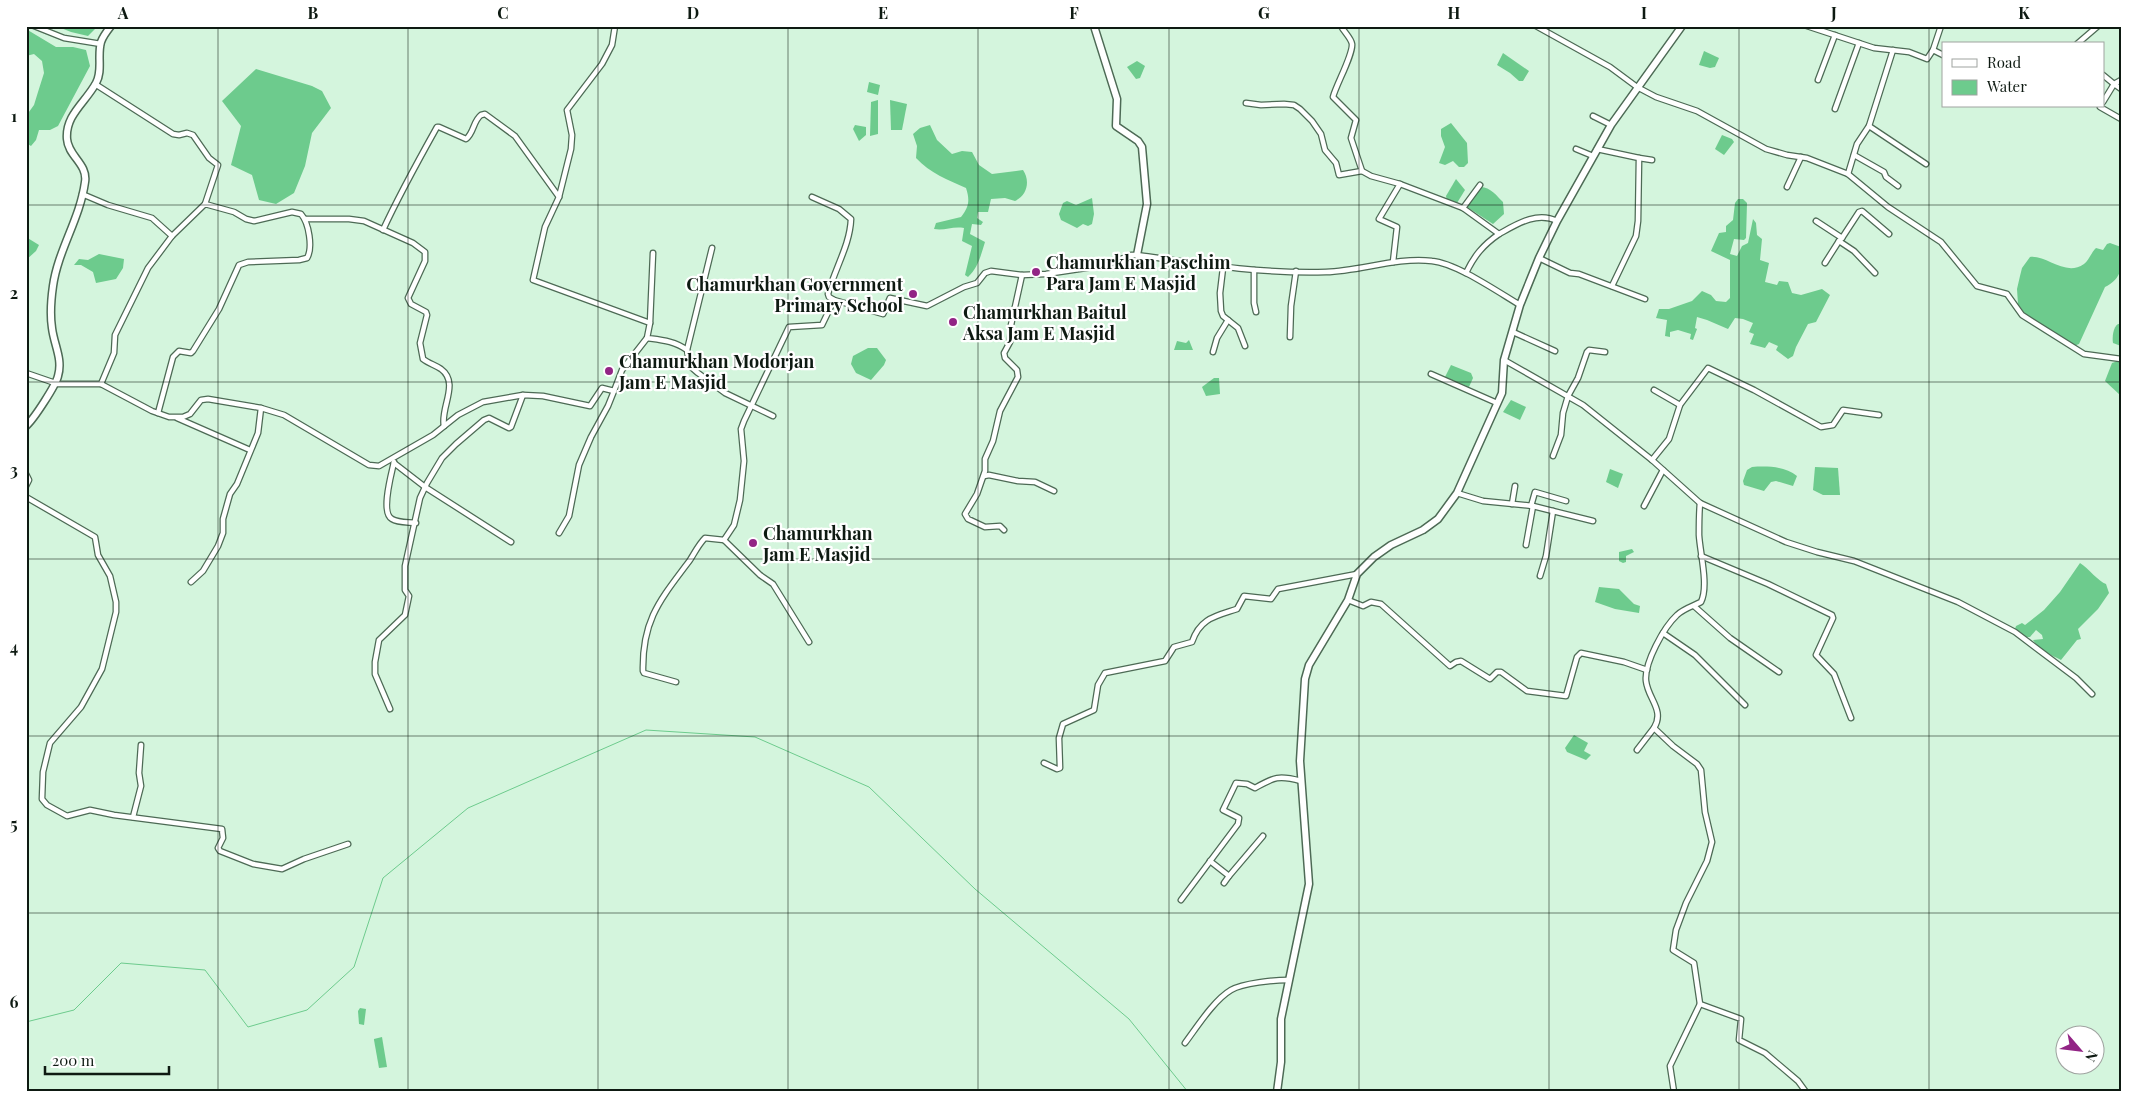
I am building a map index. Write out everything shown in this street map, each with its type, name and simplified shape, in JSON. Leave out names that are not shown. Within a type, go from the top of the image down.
[{"type":"main road","points":[[26,426],[56,383],[60,360],[55,344],[51,312],[55,270],[82,194],[86,173],[70,153],[66,132],[72,117],[96,84],[99,75],[100,44],[111,26]]},
{"type":"main road","points":[[1094,26],[1117,99],[1116,126],[1138,141],[1142,147],[1147,204],[1137,255]]},
{"type":"main road","points":[[1277,1092],[1281,1062],[1281,1019],[1309,884],[1300,761],[1305,679],[1309,665],[1335,625],[1348,600],[1357,574],[1374,556],[1391,545],[1424,530],[1438,520],[1457,493],[1502,393],[1504,360],[1520,305],[1539,258],[1597,149],[1637,87],[1682,26]]},
{"type":"street","points":[[34,26],[64,38],[100,44]]},
{"type":"street","points":[[615,26],[612,45],[602,64],[567,110],[572,135],[572,149],[559,197],[545,226],[532,277],[534,280],[650,322]]},
{"type":"street","points":[[1341,26],[1351,41],[1350,56],[1333,97],[1356,120],[1351,138],[1362,171]]},
{"type":"street","points":[[1536,26],[1610,67],[1637,87],[1656,97],[1697,111],[1766,149],[1801,157],[1848,174],[1888,207],[1941,242],[1977,286],[2007,294],[2022,315],[2084,354],[2121,359]]},
{"type":"street","points":[[1807,26],[1874,48],[1909,52],[1927,59],[1933,50],[1941,26]]},
{"type":"street","points":[[2079,42],[2098,26]]},
{"type":"street","points":[[1818,80],[1835,35]]},
{"type":"street","points":[[1835,109],[1858,43]]},
{"type":"street","points":[[1848,174],[1858,144],[1868,126],[1893,50]]},
{"type":"street","points":[[1933,50],[1942,54]]},
{"type":"street","points":[[2104,76],[2121,89]]},
{"type":"street","points":[[2104,100],[2114,84],[2121,80]]},
{"type":"street","points":[[96,84],[173,134],[179,136],[187,133],[194,135],[209,158],[218,165],[205,204],[172,236],[148,268],[115,335],[114,353],[102,384]]},
{"type":"street","points":[[1246,103],[1294,105],[1312,121],[1321,134],[1325,150],[1336,163],[1339,175],[1362,171],[1371,176],[1400,184],[1463,208],[1500,234]]},
{"type":"street","points":[[2101,108],[2121,119]]},
{"type":"street","points":[[383,230],[418,157],[428,146],[437,127],[466,139],[471,135],[474,123],[481,115],[485,114],[515,136],[559,197]]},
{"type":"street","points":[[1593,116],[1612,125]]},
{"type":"street","points":[[1868,126],[1926,164]]},
{"type":"street","points":[[1576,149],[1593,156]]},
{"type":"street","points":[[1597,149],[1652,160]]},
{"type":"street","points":[[1854,155],[1884,172],[1886,177],[1898,186]]},
{"type":"street","points":[[1787,187],[1801,157]]},
{"type":"street","points":[[1612,286],[1636,236],[1639,158]]},
{"type":"street","points":[[1393,262],[1397,228],[1380,219],[1400,184]]},
{"type":"street","points":[[1463,208],[1480,185]]},
{"type":"street","points":[[82,194],[108,205],[152,218],[172,236]]},
{"type":"street","points":[[812,197],[839,209],[851,219],[848,241],[835,272],[828,294],[829,297],[883,314],[890,298],[926,306],[964,287],[977,283],[987,272],[1022,275],[1046,274],[1106,265],[1131,255],[1223,268],[1296,271],[1350,270],[1393,262],[1432,261],[1466,274],[1520,305]]},
{"type":"street","points":[[158,413],[173,357],[179,352],[192,353],[219,310],[239,265],[248,262],[299,260],[307,258],[310,250],[305,219],[301,214],[292,212],[254,221],[234,212],[205,204]]},
{"type":"street","points":[[1825,264],[1862,211],[1888,234]]},
{"type":"street","points":[[1466,274],[1473,258],[1480,250],[1500,234],[1517,224],[1540,217],[1557,221]]},
{"type":"street","points":[[305,219],[358,220],[413,244],[425,252],[425,260],[408,298],[411,304],[426,312],[427,315],[420,343],[423,359],[440,369],[447,378],[449,390],[443,418],[444,426]]},
{"type":"street","points":[[1816,221],[1841,239],[1875,273]]},
{"type":"street","points":[[712,248],[687,350],[690,366],[725,393],[773,416]]},
{"type":"street","points":[[559,533],[569,516],[579,465],[591,437],[608,406],[622,370],[648,338],[653,253]]},
{"type":"street","points":[[1539,258],[1570,273],[1579,274],[1645,299]]},
{"type":"street","points":[[1223,268],[1220,306],[1223,316],[1238,328],[1245,346]]},
{"type":"street","points":[[1254,270],[1256,312]]},
{"type":"street","points":[[1290,337],[1291,306],[1296,271]]},
{"type":"street","points":[[1004,530],[1000,526],[986,527],[965,517],[984,476],[985,458],[993,441],[1000,411],[1018,377],[1017,370],[1005,358],[1004,353],[1010,342],[1011,325],[1022,275]]},
{"type":"street","points":[[724,540],[734,525],[738,513],[744,469],[741,429],[789,327],[822,325],[834,300]]},
{"type":"street","points":[[1213,352],[1217,338],[1228,320]]},
{"type":"street","points":[[1513,332],[1556,351]]},
{"type":"street","points":[[648,338],[668,340],[687,350]]},
{"type":"street","points":[[1553,456],[1561,436],[1563,413],[1568,396],[1578,378],[1587,352],[1589,350],[1605,352]]},
{"type":"street","points":[[1504,360],[1568,396],[1615,430],[1700,503],[1786,542],[1854,561],[1958,602],[2015,632],[2076,678],[2092,694]]},
{"type":"street","points":[[1652,460],[1668,439],[1680,405],[1708,368],[1761,394],[1820,427],[1833,425],[1843,410],[1879,415]]},
{"type":"street","points":[[26,373],[56,383],[102,384],[158,413],[176,418],[250,450]]},
{"type":"street","points":[[1431,374],[1498,403]]},
{"type":"street","points":[[176,418],[190,414],[201,400],[208,399],[261,408],[288,418],[369,464],[379,466],[394,461],[458,415],[483,402],[523,395],[566,400],[588,406],[602,388],[614,391]]},
{"type":"street","points":[[1654,390],[1680,405]]},
{"type":"street","points":[[390,710],[374,674],[375,662],[379,640],[405,615],[409,596],[405,590],[405,566],[416,524],[420,498],[442,458],[484,420],[489,418],[509,428],[511,427],[523,395]]},
{"type":"street","points":[[191,582],[203,571],[218,546],[223,533],[223,519],[228,500],[258,433],[261,408]]},
{"type":"street","points":[[394,461],[425,487],[511,542]]},
{"type":"street","points":[[394,461],[386,498],[389,517],[392,520],[416,524]]},
{"type":"street","points":[[1644,506],[1663,470]]},
{"type":"street","points":[[26,474],[29,480],[26,486]]},
{"type":"street","points":[[984,476],[989,475],[1018,481],[1035,482],[1054,491]]},
{"type":"street","points":[[1512,504],[1515,486]]},
{"type":"street","points":[[1526,545],[1535,492],[1566,501]]},
{"type":"street","points":[[1457,493],[1482,501],[1532,506],[1593,521]]},
{"type":"street","points":[[26,497],[95,537],[98,555],[110,576],[116,602],[115,617],[102,669],[81,707],[50,743],[43,772],[42,799],[47,805],[67,816],[90,810],[222,829],[223,838],[218,848],[220,851],[253,864],[282,869],[304,859],[348,844]]},
{"type":"street","points":[[1637,750],[1654,728],[1658,715],[1646,683],[1647,670],[1659,640],[1677,615],[1701,602],[1704,594],[1700,556],[1700,503]]},
{"type":"street","points":[[1540,576],[1546,556],[1553,512]]},
{"type":"street","points":[[676,682],[643,671],[644,645],[650,619],[663,597],[705,538],[724,540],[760,575],[773,584],[809,642]]},
{"type":"street","points":[[1700,556],[1768,584],[1832,615],[1833,618],[1816,655],[1834,674],[1851,718]]},
{"type":"street","points":[[1044,763],[1057,769],[1060,768],[1059,738],[1063,724],[1094,710],[1098,685],[1105,673],[1165,661],[1174,647],[1192,642],[1200,624],[1237,609],[1244,596],[1271,599],[1278,589],[1357,574]]},
{"type":"street","points":[[1348,600],[1364,606],[1371,602],[1381,604],[1450,666],[1461,661],[1490,679],[1497,672],[1501,672],[1527,691],[1566,696],[1577,657],[1582,653],[1624,662],[1647,670]]},
{"type":"street","points":[[1694,606],[1730,638],[1779,672]]},
{"type":"street","points":[[1664,633],[1695,655],[1744,705]]},
{"type":"street","points":[[1654,728],[1673,746],[1697,764],[1701,770],[1705,812],[1712,842],[1711,851],[1686,903],[1673,941],[1674,952],[1694,962],[1700,1004],[1670,1066],[1674,1092]]},
{"type":"street","points":[[133,817],[141,786],[139,773],[141,745]]},
{"type":"street","points":[[1181,900],[1239,821],[1239,818],[1223,810],[1236,782],[1255,788],[1276,777],[1285,776],[1301,781]]},
{"type":"street","points":[[1224,883],[1263,836]]},
{"type":"street","points":[[1210,861],[1229,876]]},
{"type":"street","points":[[1185,1043],[1204,1018],[1231,990],[1255,984],[1288,980]]},
{"type":"street","points":[[1700,1004],[1741,1019],[1739,1040],[1771,1057],[1798,1081],[1806,1092]]},
{"type":"water","points":[[56,26],[98,26],[88,36]]},
{"type":"water","points":[[26,29],[56,47],[73,47],[86,50],[90,66],[58,126],[50,130],[39,130],[36,140],[31,146],[26,143],[26,116],[34,105],[44,73],[42,61],[34,54],[26,56]]},
{"type":"water","points":[[1704,51],[1719,58],[1715,67],[1710,68],[1699,65]]},
{"type":"water","points":[[1503,53],[1529,71],[1523,81],[1519,81],[1497,65]]},
{"type":"water","points":[[1137,61],[1145,66],[1140,78],[1136,79],[1127,67]]},
{"type":"water","points":[[256,69],[312,86],[322,91],[331,108],[312,133],[305,166],[294,193],[276,204],[259,200],[252,175],[231,165],[241,126],[222,101]]},
{"type":"water","points":[[869,82],[880,85],[878,95],[867,92]]},
{"type":"water","points":[[878,100],[878,134],[870,136],[871,102]]},
{"type":"water","points":[[890,100],[907,104],[902,130],[891,130]]},
{"type":"water","points":[[1451,123],[1467,143],[1468,163],[1464,167],[1459,167],[1453,161],[1445,165],[1439,163],[1445,147],[1441,136],[1441,129]]},
{"type":"water","points":[[855,125],[866,127],[866,135],[859,141],[853,129]]},
{"type":"water","points":[[930,125],[937,140],[952,154],[962,151],[972,152],[979,165],[992,174],[1023,170],[1027,178],[1023,195],[1015,201],[1005,198],[991,199],[988,212],[978,212],[977,218],[983,222],[981,225],[972,224],[970,234],[985,242],[977,265],[968,277],[965,275],[972,246],[962,241],[964,228],[934,229],[936,223],[961,217],[968,203],[966,188],[933,172],[916,158],[917,146],[913,134],[920,128]]},
{"type":"water","points":[[1722,135],[1732,139],[1734,142],[1724,155],[1715,149]]},
{"type":"water","points":[[1456,179],[1465,190],[1457,203],[1447,201],[1446,196]]},
{"type":"water","points":[[1481,187],[1490,190],[1503,202],[1504,214],[1493,224],[1467,207]]},
{"type":"water","points":[[1092,198],[1094,214],[1092,224],[1088,226],[1083,224],[1077,228],[1061,220],[1059,214],[1063,203],[1067,201],[1076,205]]},
{"type":"water","points":[[1738,199],[1743,199],[1747,203],[1746,238],[1744,240],[1734,239],[1730,254],[1737,256],[1742,246],[1748,243],[1753,219],[1756,223],[1757,235],[1762,239],[1760,260],[1769,263],[1765,282],[1777,285],[1779,281],[1788,282],[1792,293],[1801,295],[1822,289],[1830,295],[1816,322],[1808,324],[1793,356],[1788,359],[1776,350],[1778,346],[1769,342],[1765,348],[1750,344],[1754,334],[1749,332],[1753,323],[1743,319],[1735,318],[1728,329],[1697,317],[1695,328],[1697,329],[1693,340],[1690,339],[1691,334],[1678,330],[1670,332],[1670,337],[1665,336],[1667,320],[1656,318],[1659,309],[1669,309],[1692,301],[1702,291],[1711,295],[1716,301],[1726,302],[1730,298],[1730,260],[1711,251],[1719,233],[1726,232],[1726,226],[1733,220],[1735,203]]},
{"type":"water","points":[[26,237],[39,245],[36,251],[26,260]]},
{"type":"water","points":[[2110,243],[2121,247],[2120,270],[2116,279],[2105,287],[2079,344],[2074,346],[2028,318],[2018,304],[2017,289],[2022,268],[2030,257],[2043,259],[2063,267],[2077,267],[2086,262],[2096,248],[2103,250]]},
{"type":"water","points":[[99,254],[124,259],[123,268],[116,279],[96,283],[93,272],[81,265],[74,265],[79,259],[88,260]]},
{"type":"water","points":[[2118,324],[2121,324],[2121,346],[2113,343],[2114,330]]},
{"type":"water","points":[[1189,340],[1193,350],[1174,350],[1177,341],[1186,343]]},
{"type":"water","points":[[868,348],[877,348],[886,360],[871,380],[856,373],[851,364],[853,356]]},
{"type":"water","points":[[2121,360],[2121,396],[2105,381],[2112,363]]},
{"type":"water","points":[[1451,365],[1471,373],[1473,378],[1469,387],[1445,377]]},
{"type":"water","points":[[1214,378],[1219,378],[1220,394],[1206,396],[1202,387]]},
{"type":"water","points":[[1511,400],[1526,407],[1520,420],[1503,412]]},
{"type":"water","points":[[1752,467],[1781,468],[1797,476],[1793,486],[1776,481],[1771,482],[1764,491],[1744,485],[1743,481],[1747,470]]},
{"type":"water","points":[[1815,467],[1838,468],[1840,495],[1823,495],[1813,490]]},
{"type":"water","points":[[1610,469],[1623,474],[1618,488],[1606,482]]},
{"type":"water","points":[[1632,549],[1634,552],[1626,556],[1626,562],[1619,561],[1619,552]]},
{"type":"water","points":[[2080,563],[2106,584],[2109,593],[2098,609],[2078,629],[2081,639],[2077,640],[2061,660],[2045,652],[2036,644],[2033,640],[2043,639],[2042,635],[2036,630],[2030,637],[2025,637],[2015,629],[2016,626],[2022,623],[2025,625],[2044,610],[2060,592]]},
{"type":"water","points":[[1599,587],[1619,589],[1634,604],[1640,606],[1639,613],[1615,609],[1595,602]]},
{"type":"water","points":[[1574,735],[1588,743],[1584,751],[1591,755],[1586,760],[1567,752],[1565,748]]},
{"type":"water","points":[[360,1008],[366,1009],[364,1025],[359,1024],[358,1011]]},
{"type":"water","points":[[382,1037],[387,1067],[379,1068],[374,1039]]},
{"type":"waterway","points":[[26,1022],[74,1010],[121,963],[205,970],[248,1027],[307,1010],[354,967],[383,878],[468,808],[646,730],[755,737],[869,787],[975,889],[1129,1019],[1188,1092]]},
{"type":"place","name":"Chamurkhan Paschim Para Jam E Masjid","points":[[1036,272]]},
{"type":"place","name":"Chamurkhan Government Primary School","points":[[913,294]]},
{"type":"place","name":"Chamurkhan Baitul Aksa Jam E Masjid","points":[[953,322]]},
{"type":"place","name":"Chamurkhan Modorjan Jam E Masjid","points":[[609,371]]},
{"type":"place","name":"Chamurkhan Jam E Masjid","points":[[753,543]]}]
